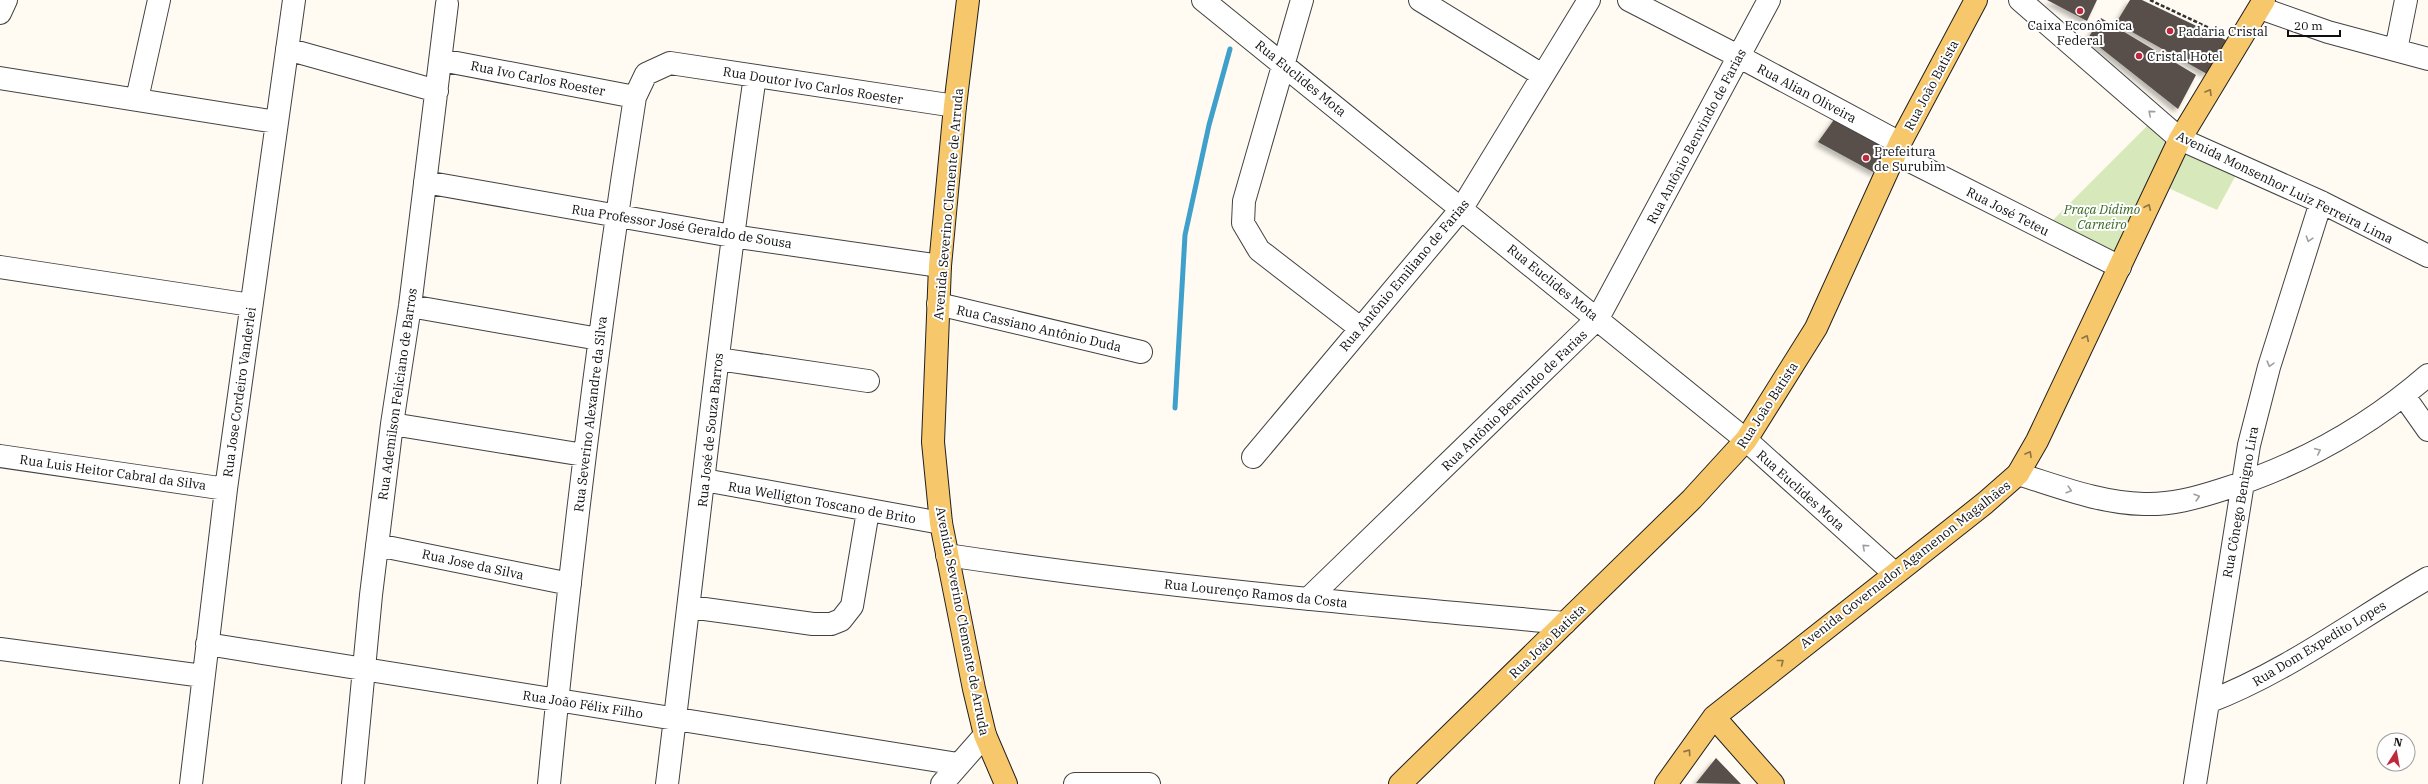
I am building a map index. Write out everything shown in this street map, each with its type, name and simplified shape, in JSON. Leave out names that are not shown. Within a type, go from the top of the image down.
[{"type":"main road","name":"Avenida Severino Clemente de Arruda","points":[[968,0],[955,106],[940,266],[933,442],[941,523],[985,736],[1006,784]]},
{"type":"main road","name":"Rua João Batista","points":[[1400,784],[1692,499],[1746,440],[1816,328],[1898,148],[1976,0]]},
{"type":"main road","name":"Avenida Governador Agamenon Magalhães","points":[[1666,784],[1714,716],[1985,503],[2018,474],[2037,441],[2180,139],[2262,4]]},
{"type":"main road","points":[[1714,716],[1773,784]]},
{"type":"street","points":[[0,13],[6,0]]},
{"type":"street","points":[[137,99],[159,0]]},
{"type":"street","name":"Rua Jose Cordeiro Vanderlei","points":[[191,784],[226,489],[251,305],[262,239],[276,122],[294,0]]},
{"type":"street","name":"Rua Euclides Mota","points":[[1203,0],[1598,318],[1746,440],[1894,574]]},
{"type":"street","points":[[1302,0],[1244,201],[1243,223],[1259,250],[1360,328]]},
{"type":"street","points":[[1420,0],[1542,75]]},
{"type":"street","name":"Rua Antônio Emiliano de Farias","points":[[1253,457],[1462,208],[1589,0]]},
{"type":"street","name":"Rua Alian Oliveira","points":[[1629,0],[1738,56],[1898,148]]},
{"type":"street","name":"Rua Antônio Benvindo de Farias","points":[[1308,599],[1598,318],[1769,0]]},
{"type":"street","name":"Avenida Monsenhor Luiz Ferreira Lima","points":[[2020,0],[2180,139],[2321,202],[2428,256]]},
{"type":"street","points":[[2396,50],[2406,0]]},
{"type":"street","name":"Rua Ademilson Feliciano de Barros","points":[[353,784],[363,669],[377,545],[392,424],[410,306],[447,4]]},
{"type":"street","points":[[2262,4],[2328,32],[2428,59]]},
{"type":"street","points":[[287,50],[437,90]]},
{"type":"street","name":"Rua Ivo Carlos Roester","points":[[441,60],[635,97]]},
{"type":"street","name":"Rua Doutor Ivo Carlos Roester","points":[[670,63],[955,106]]},
{"type":"street","name":"Rua Severino Alexandre da Silva","points":[[549,784],[584,455],[616,217],[635,97],[646,74],[670,63]]},
{"type":"street","name":"Rua José de Souza Barros","points":[[667,784],[690,607],[732,236],[755,76]]},
{"type":"street","points":[[0,78],[276,122]]},
{"type":"street","name":"Rua José Teteu","points":[[1898,148],[2120,267]]},
{"type":"street","name":"Rua Professor José Geraldo de Sousa","points":[[425,182],[616,217],[732,236],[940,266]]},
{"type":"street","name":"Rua Cônego Benigno Lira","points":[[2195,784],[2241,484],[2269,367],[2321,202]]},
{"type":"street","points":[[0,267],[251,305]]},
{"type":"street","name":"Rua Cassiano Antônio Duda","points":[[938,304],[1141,352]]},
{"type":"street","points":[[410,306],[599,339]]},
{"type":"street","points":[[718,359],[868,381]]},
{"type":"street","points":[[2018,474],[2103,500],[2145,504],[2185,501],[2241,484],[2336,442],[2404,396],[2428,375]]},
{"type":"street","points":[[2404,396],[2428,430]]},
{"type":"street","points":[[392,424],[584,455]]},
{"type":"street","name":"Rua Luis Heitor Cabral da Silva","points":[[0,456],[226,489]]},
{"type":"street","name":"Rua Welligton Toscano de Brito","points":[[704,480],[941,523]]},
{"type":"street","points":[[690,607],[813,624],[832,624],[841,620],[852,606],[868,510]]},
{"type":"street","name":"Rua Jose da Silva","points":[[377,545],[570,584]]},
{"type":"street","name":"Rua Lourenço Ramos da Costa","points":[[947,555],[1046,570],[1308,599],[1566,623]]},
{"type":"street","name":"Rua Dom Expedito Lopes","points":[[2208,702],[2242,689],[2277,670],[2428,578]]},
{"type":"street","name":"Rua João Félix Filho","points":[[207,644],[958,764]]},
{"type":"street","points":[[0,649],[203,676]]},
{"type":"street","points":[[942,784],[958,764],[985,736]]},
{"type":"street","points":[[1075,784],[1149,784]]},
{"type":"path","points":[[2150,0],[2238,42]]},
{"type":"green space","name":"Praça Dídimo Carneiro","points":[[2149,124],[2177,138],[2115,259],[2048,225]]},
{"type":"green space","points":[[2184,153],[2236,175],[2217,210],[2166,187]]},
{"type":"building","name":"Caixa Econômica Federal","points":[[2047,0],[2097,0],[2087,21]]},
{"type":"building","name":"Padaria Cristal","points":[[2130,0],[2142,0],[2226,40],[2207,74],[2116,23]]},
{"type":"building","name":"Cristal Hotel","points":[[2101,18],[2196,75],[2178,109],[2088,38]]},
{"type":"building","name":"Prefeitura de Surubim","points":[[1838,114],[1894,143],[1875,173],[1818,142]]},
{"type":"building","points":[[1716,758],[1741,784],[1696,783]]},
{"type":"waterway","points":[[1175,408],[1185,235],[1209,125],[1230,49]]},
{"type":"place","name":"Caixa Econômica Federal","points":[[2080,11]]},
{"type":"place","name":"Padaria Cristal","points":[[2170,31]]},
{"type":"place","name":"Cristal Hotel","points":[[2139,56]]},
{"type":"place","name":"Prefeitura de Surubim","points":[[1866,158]]}]
